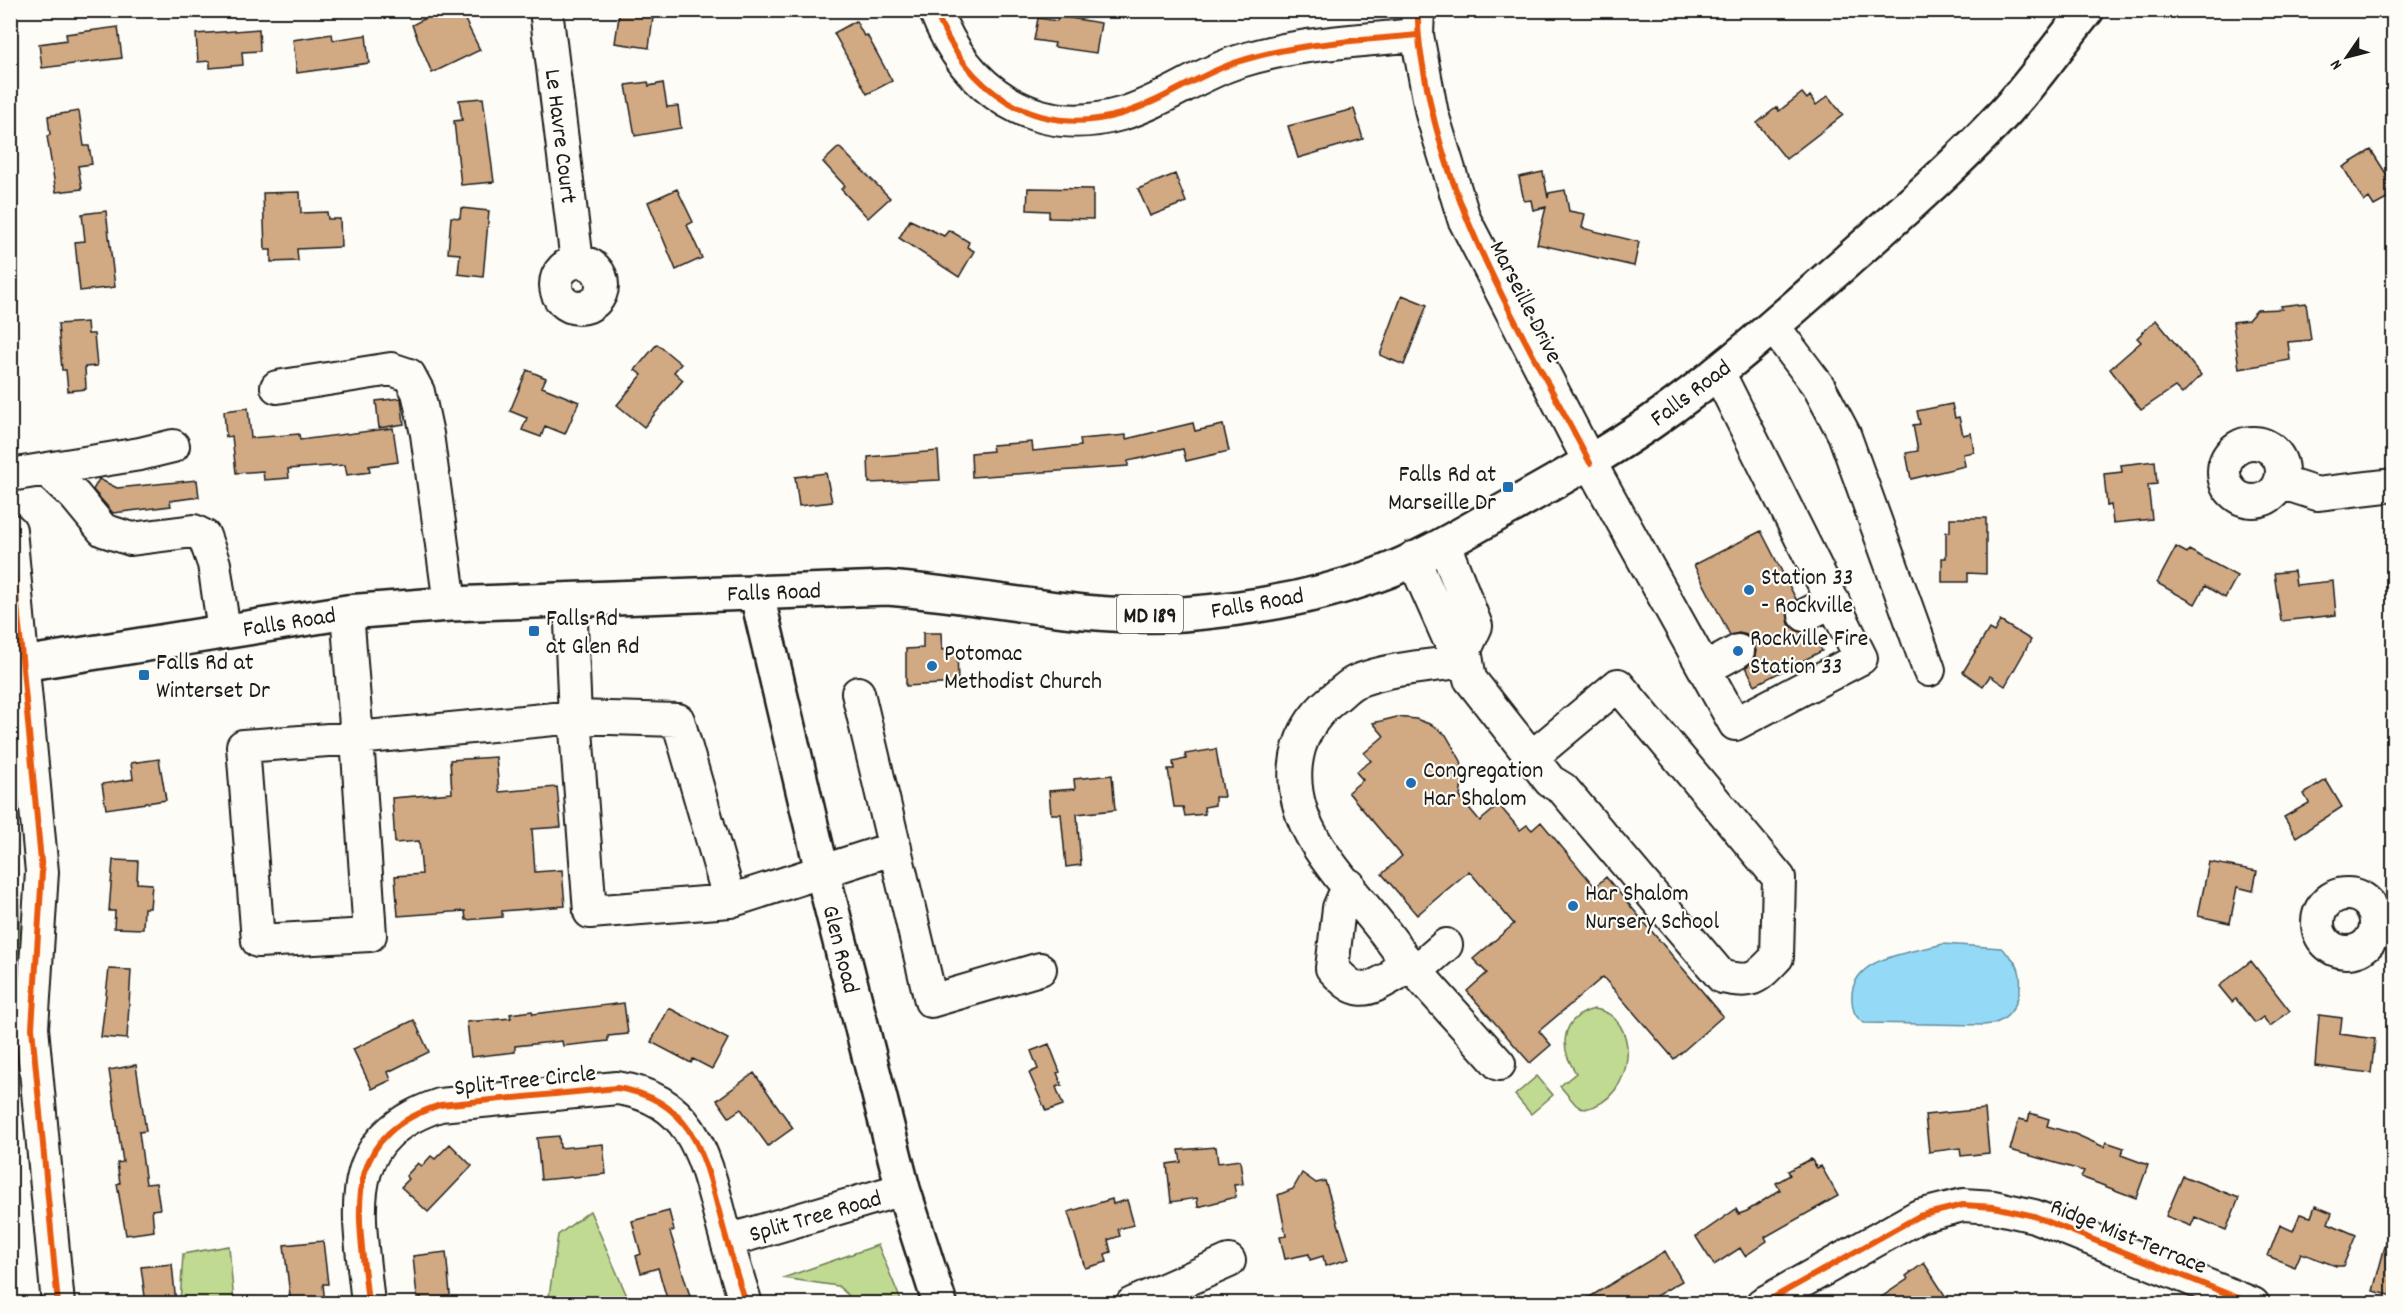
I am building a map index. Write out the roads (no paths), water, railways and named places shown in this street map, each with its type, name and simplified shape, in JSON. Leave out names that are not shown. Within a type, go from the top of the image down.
[{"type":"main road","name":"Falls Road","points":[[17,665],[347,612],[450,604],[887,588],[943,592],[1067,610],[1124,615],[1181,614],[1232,608],[1305,594],[1378,575],[1444,544],[1590,463],[1653,422],[1718,372],[1773,326],[1963,156],[2010,106],[2087,10]]},
{"type":"main road","name":"Glen Road","points":[[756,591],[822,871],[903,1189],[940,1304]]},
{"type":"street","name":"Le Havre Court","points":[[546,10],[578,262]]},
{"type":"street","points":[[935,10],[956,55],[993,93],[1026,111],[1063,120],[1080,121],[1120,115],[1141,107],[1205,74],[1239,62],[1296,47],[1418,22]]},
{"type":"street","name":"Marseille Drive","points":[[1418,22],[1432,114],[1464,219],[1590,463],[1734,724],[1861,658],[1833,601]]},
{"type":"street","points":[[1773,326],[1819,387],[1844,434],[1929,670]]},
{"type":"street","points":[[277,387],[391,369],[409,375],[418,392],[427,434],[450,604]]},
{"type":"street","points":[[1718,372],[1833,601],[1804,615]]},
{"type":"street","points":[[10,475],[173,446]]},
{"type":"street","points":[[47,470],[75,496],[103,530],[132,539],[194,531],[204,536],[214,564],[224,631]]},
{"type":"street","points":[[2280,482],[2317,494],[2394,485]]},
{"type":"street","points":[[10,530],[17,665],[42,872],[32,1028],[58,1304]]},
{"type":"street","points":[[1444,544],[1476,626],[1466,656],[1470,679],[1550,781],[1563,789],[1722,977],[1746,982],[1761,974],[1777,957],[1779,878],[1618,685],[1532,757]]},
{"type":"street","points":[[1413,558],[1448,638],[1466,656]]},
{"type":"street","points":[[570,599],[575,717],[590,912],[730,901],[895,848]]},
{"type":"street","points":[[347,612],[357,738],[370,935],[258,941],[243,746],[357,738],[575,717],[678,720],[730,901]]},
{"type":"street","points":[[1705,669],[1738,651]]},
{"type":"street","points":[[1466,656],[1353,683],[1320,710],[1304,736],[1293,768],[1297,804],[1316,843],[1409,963],[1499,1064]]},
{"type":"street","points":[[858,693],[931,1001],[1040,969]]},
{"type":"street","points":[[1349,885],[1339,908],[1332,968],[1348,986],[1371,989],[1395,975],[1409,963],[1446,945]]},
{"type":"street","name":"Split Tree Circle","points":[[368,1304],[360,1219],[360,1192],[364,1170],[377,1144],[395,1125],[416,1113],[440,1105],[593,1089],[640,1091],[664,1104],[684,1121],[695,1136],[707,1165],[746,1304]]},
{"type":"street","name":"Split Tree Road","points":[[727,1241],[903,1189]]},
{"type":"street","name":"Ridge Mist Terrace","points":[[1762,1304],[1911,1219],[1941,1208],[1963,1205],[1994,1207],[2034,1216],[2253,1304]]},
{"type":"street","points":[[1132,1304],[1229,1261]]},
{"type":"water","points":[[1943,944],[2001,948],[2014,960],[2019,969],[2020,987],[2015,1004],[2005,1018],[1996,1023],[1984,1025],[1864,1023],[1856,1016],[1852,1000],[1854,985],[1860,974],[1871,965],[1884,959]]},
{"type":"place","name":"Falls Rd at Marseille Dr","points":[[1508,487]]},
{"type":"place","name":"Station 33 - Rockville","points":[[1749,590]]},
{"type":"place","name":"Falls Rd at Glen Rd","points":[[534,631]]},
{"type":"place","name":"Rockville Fire Station 33","points":[[1738,651]]},
{"type":"place","name":"Potomac Methodist Church","points":[[932,666]]},
{"type":"place","name":"Falls Rd at Winterset Dr","points":[[144,675]]},
{"type":"place","name":"Congregation Har Shalom","points":[[1411,783]]},
{"type":"place","name":"Har Shalom Nursery School","points":[[1573,906]]}]
